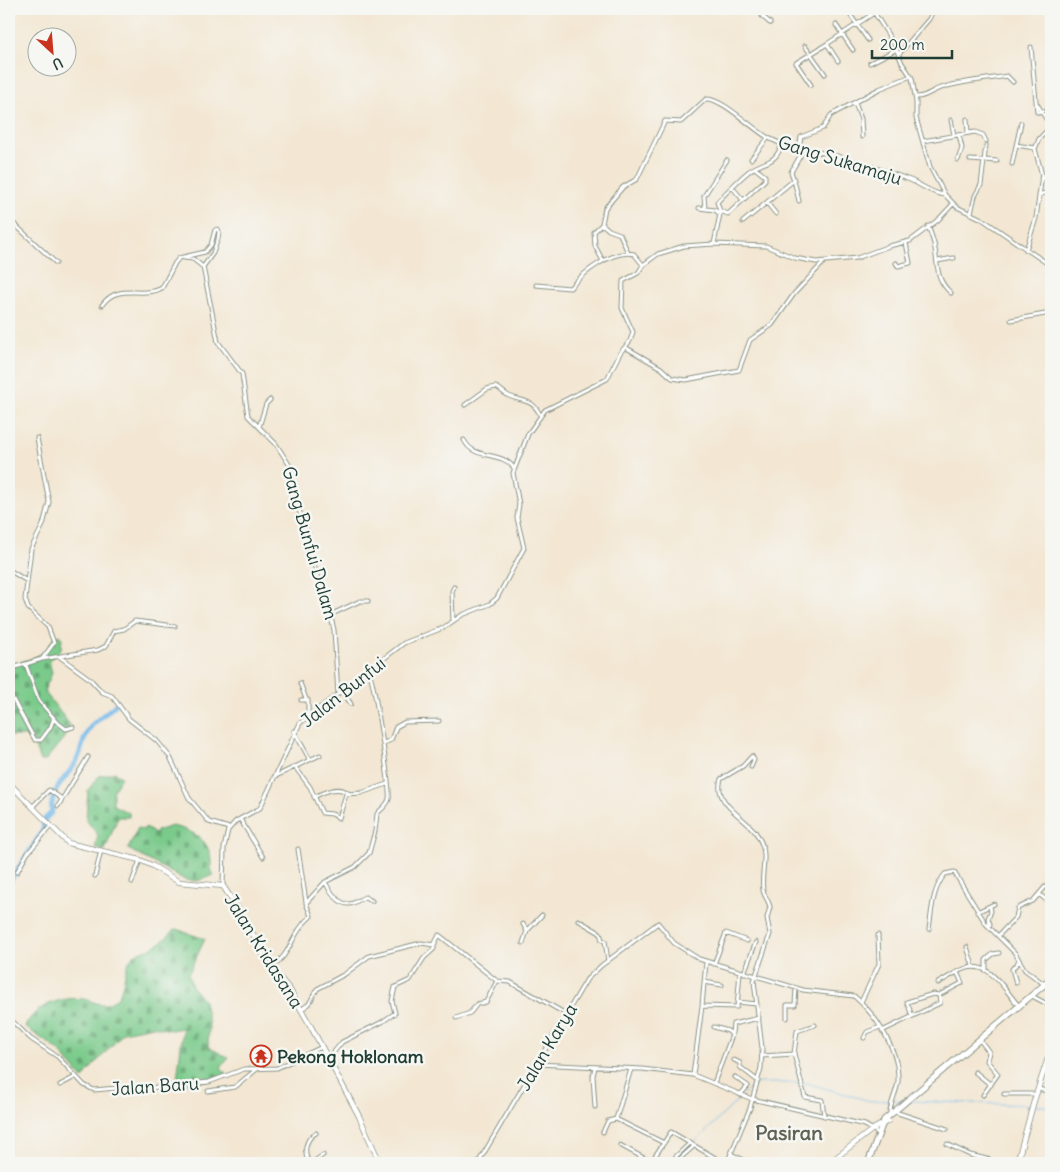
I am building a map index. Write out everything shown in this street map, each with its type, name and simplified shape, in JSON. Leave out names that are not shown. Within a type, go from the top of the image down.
[{"type":"main road","points":[[869,1163],[878,1133],[889,1117],[1051,979]]},
{"type":"main road","points":[[873,1151],[889,1117]]},
{"type":"street","points":[[765,9],[762,16],[770,23]]},
{"type":"street","points":[[846,9],[868,40]]},
{"type":"street","points":[[872,9],[911,76],[916,97],[916,117],[932,172],[945,195],[953,204],[971,213],[1051,266]]},
{"type":"street","points":[[811,85],[796,63],[880,9]]},
{"type":"street","points":[[899,54],[934,9]]},
{"type":"street","points":[[836,25],[853,50]]},
{"type":"street","points":[[826,44],[838,61]]},
{"type":"street","points":[[805,46],[825,74]]},
{"type":"street","points":[[1026,250],[1032,234],[1042,178],[1035,148],[1039,139],[1051,126],[1043,111],[1037,112],[1032,46]]},
{"type":"street","points":[[870,63],[897,49]]},
{"type":"street","points":[[1051,53],[1051,61]]},
{"type":"street","points":[[798,149],[801,137],[823,128],[831,115],[879,89],[911,76]]},
{"type":"street","points":[[916,97],[940,88],[975,80],[1007,76],[1012,82]]},
{"type":"street","name":"Gang Sukamaju","points":[[602,224],[605,208],[623,187],[637,179],[665,121],[680,122],[704,100],[710,99],[723,104],[744,122],[768,138],[803,151],[853,161],[923,185],[937,194],[945,195]]},
{"type":"street","points":[[854,103],[861,119],[862,137]]},
{"type":"street","points":[[967,119],[968,133]]},
{"type":"street","points":[[951,120],[954,136]]},
{"type":"street","points":[[1012,164],[1021,123]]},
{"type":"street","points":[[923,141],[968,133],[982,135],[986,143],[981,185],[975,196],[971,213]]},
{"type":"street","points":[[958,160],[962,148],[959,135]]},
{"type":"street","points":[[752,158],[768,138]]},
{"type":"street","points":[[714,244],[720,213],[717,202],[748,172],[774,158],[779,153],[782,143]]},
{"type":"street","points":[[1016,145],[1035,148]]},
{"type":"street","points":[[799,201],[791,172],[803,151]]},
{"type":"street","points":[[705,208],[704,196],[727,160]]},
{"type":"street","points":[[970,160],[997,161]]},
{"type":"street","points":[[699,208],[728,214],[765,180],[765,176],[756,169]]},
{"type":"street","points":[[1042,178],[1051,176]]},
{"type":"street","points":[[743,222],[794,180]]},
{"type":"street","points":[[731,187],[743,200]]},
{"type":"street","points":[[1039,195],[1051,191]]},
{"type":"street","points":[[768,203],[776,214]]},
{"type":"street","points":[[464,440],[468,446],[484,455],[497,455],[504,458],[514,468],[528,434],[540,414],[578,392],[607,380],[620,353],[630,341],[633,329],[622,308],[622,285],[624,281],[638,273],[643,264],[658,254],[674,249],[714,244],[766,246],[795,258],[823,263],[857,258],[889,246],[906,243],[953,204]]},
{"type":"street","points":[[9,219],[56,263]]},
{"type":"street","points":[[604,261],[593,240],[594,232],[602,224],[614,233],[620,234],[628,253]]},
{"type":"street","points":[[928,226],[941,282],[951,293]]},
{"type":"street","points":[[102,305],[106,299],[122,291],[151,292],[162,288],[168,279],[172,265],[179,258],[205,252],[211,245],[218,229],[218,240],[213,253],[203,267],[193,259],[179,258]]},
{"type":"street","points":[[896,263],[898,266],[910,263],[906,243]]},
{"type":"street","points":[[536,285],[570,288],[583,273],[604,261],[628,253],[634,254],[643,264]]},
{"type":"street","points":[[937,261],[954,258]]},
{"type":"street","points":[[625,347],[661,368],[672,378],[686,380],[739,370],[750,340],[754,335],[772,325],[794,294],[823,263]]},
{"type":"street","name":"Gang Bunfui Dalam","points":[[203,267],[218,342],[242,374],[248,416],[276,444],[290,466],[293,495],[308,532],[316,573],[330,615],[337,647],[335,664],[340,692]]},
{"type":"street","points":[[1010,320],[1051,312]]},
{"type":"street","points":[[465,405],[487,389],[496,387],[509,396],[528,401],[537,408],[540,414]]},
{"type":"street","points":[[258,427],[266,404],[270,400]]},
{"type":"street","points":[[37,438],[49,502],[43,526],[31,549],[26,604],[48,627],[54,642],[49,653],[42,659]]},
{"type":"street","name":"Jalan Bunfui","points":[[229,828],[240,819],[260,808],[294,731],[308,715],[369,672],[404,643],[434,632],[471,611],[488,605],[497,598],[524,548],[516,518],[519,504],[514,468]]},
{"type":"street","points":[[9,570],[27,581]]},
{"type":"street","points":[[452,622],[452,591],[454,587]]},
{"type":"street","points":[[330,615],[360,602],[368,601]]},
{"type":"street","points":[[9,669],[42,659],[102,649],[114,631],[124,629],[135,621],[175,626]]},
{"type":"street","points":[[60,657],[90,679],[102,692],[112,696],[129,719],[157,741],[169,755],[189,798],[209,822],[229,828],[224,848],[223,886]]},
{"type":"street","points":[[9,692],[36,740],[43,738],[53,720],[52,714],[39,702],[26,665]]},
{"type":"street","points":[[306,903],[325,882],[355,866],[369,853],[375,832],[377,814],[389,798],[384,743],[378,721],[373,683],[369,672]]},
{"type":"street","points":[[300,684],[306,699],[308,715]]},
{"type":"street","points":[[340,692],[351,704]]},
{"type":"street","points":[[301,700],[306,699]]},
{"type":"street","points":[[53,720],[66,730],[73,728]]},
{"type":"street","points":[[384,743],[391,740],[396,727],[405,722],[439,721]]},
{"type":"street","points":[[294,731],[310,760]]},
{"type":"street","points":[[273,778],[320,755]]},
{"type":"street","points":[[620,1145],[650,1162],[671,1132],[691,1145],[726,1163],[752,1100],[762,1056],[755,976],[771,932],[767,918],[770,904],[763,890],[765,867],[763,845],[750,826],[735,814],[732,808],[723,800],[720,785],[721,779],[743,766],[752,756],[754,760],[751,767]]},
{"type":"street","points":[[58,806],[88,758]]},
{"type":"street","points":[[295,767],[322,813],[331,814],[339,818],[342,799],[348,793]]},
{"type":"street","name":"Jalan Kridasana","points":[[9,783],[44,821],[71,845],[140,860],[179,882],[223,886],[246,920],[272,968],[290,990],[302,1009],[359,1116],[380,1163]]},
{"type":"street","points":[[314,797],[331,790],[361,793],[387,784]]},
{"type":"street","points":[[31,807],[49,790],[62,800]]},
{"type":"street","points":[[240,819],[263,857]]},
{"type":"street","points":[[17,872],[27,854],[50,827]]},
{"type":"street","points":[[272,968],[283,960],[298,928],[312,915],[306,903],[298,849]]},
{"type":"street","points":[[95,876],[101,850]]},
{"type":"street","points":[[132,882],[140,860]]},
{"type":"street","points":[[930,929],[935,893],[944,876],[949,872],[954,872],[988,927],[1015,953],[1025,970],[1045,984]]},
{"type":"street","points":[[325,882],[330,892],[347,904],[352,904],[365,897],[372,901]]},
{"type":"street","points":[[998,936],[1016,917],[1018,908],[1030,903],[1045,886]]},
{"type":"street","points":[[1039,894],[1051,904]]},
{"type":"street","points":[[977,912],[994,904]]},
{"type":"street","points":[[988,927],[990,924],[988,916],[991,912],[990,906]]},
{"type":"street","points":[[523,943],[527,931],[542,915]]},
{"type":"street","points":[[578,920],[600,933],[602,940],[605,942],[608,961]]},
{"type":"street","name":"Jalan Karya","points":[[478,1163],[587,979],[659,923],[680,948],[706,962]]},
{"type":"street","points":[[523,924],[527,931]]},
{"type":"street","points":[[714,964],[726,934],[747,942]]},
{"type":"street","points":[[861,1002],[879,964],[878,935]]},
{"type":"street","points":[[327,1056],[333,1053],[342,1042],[395,1013],[392,1001],[395,988],[410,980],[424,958],[434,949],[434,945],[440,936],[496,981],[510,982],[566,1014]]},
{"type":"street","points":[[702,1006],[737,1007],[742,973],[756,942]]},
{"type":"street","points":[[302,1009],[309,1004],[316,991],[345,974],[369,956],[421,943],[434,945]]},
{"type":"street","points":[[967,947],[973,966]]},
{"type":"street","points":[[986,970],[986,960],[992,954],[999,953]]},
{"type":"street","points":[[1016,983],[1012,969],[1019,961]]},
{"type":"street","points":[[693,1075],[706,962],[811,992],[846,993],[854,996],[861,1002],[880,1027],[897,1067],[898,1081],[889,1117],[832,1162]]},
{"type":"street","points":[[938,983],[957,972],[973,966],[986,970],[997,979],[1019,1006]]},
{"type":"street","points":[[912,1016],[906,1004],[907,1002],[927,995],[939,995],[962,983],[957,972]]},
{"type":"street","points":[[456,1018],[470,1013],[478,1004],[486,1002],[496,981]]},
{"type":"street","points":[[704,982],[722,985]]},
{"type":"street","points":[[787,1018],[787,1006],[795,1005],[796,988]]},
{"type":"street","points":[[882,1031],[940,1003],[939,995]]},
{"type":"street","points":[[1031,996],[1051,1006]]},
{"type":"street","points":[[737,1002],[757,1004]]},
{"type":"street","name":"Jalan Baru","points":[[9,1018],[31,1039],[55,1055],[75,1077],[94,1090],[206,1083],[244,1069],[279,1068],[322,1047]]},
{"type":"street","points":[[714,1083],[732,1033],[733,1024],[759,1018]]},
{"type":"street","points":[[815,1025],[797,1031],[794,1054],[805,1097],[822,1100],[824,1116]]},
{"type":"street","points":[[714,1027],[732,1033]]},
{"type":"street","points":[[864,1038],[867,1032],[880,1027]]},
{"type":"street","points":[[980,1040],[990,1053],[987,1061],[998,1074],[983,1095]]},
{"type":"street","points":[[1017,1163],[1032,1107],[1051,1049]]},
{"type":"street","points":[[762,1056],[794,1054]]},
{"type":"street","points":[[734,1060],[740,1063],[740,1067],[757,1083]]},
{"type":"street","points":[[536,1064],[631,1069],[693,1075],[752,1100],[824,1116],[872,1129],[878,1133]]},
{"type":"street","points":[[595,1067],[592,1076],[595,1107]]},
{"type":"street","points":[[208,1091],[235,1087],[258,1068]]},
{"type":"street","points":[[616,1119],[631,1069]]},
{"type":"street","points":[[975,1072],[991,1085]]},
{"type":"street","points":[[60,1085],[75,1077]]},
{"type":"street","points":[[735,1077],[748,1086],[742,1095]]},
{"type":"street","points":[[1004,1094],[1037,1091],[1051,1092]]},
{"type":"street","points":[[889,1117],[947,1129]]},
{"type":"street","points":[[603,1132],[608,1121],[616,1119],[664,1143]]},
{"type":"street","points":[[316,1133],[306,1142],[311,1163],[323,1155]]},
{"type":"street","points":[[947,1144],[970,1154],[1003,1163]]},
{"type":"street","points":[[669,1163],[691,1145]]},
{"type":"street","points":[[675,1163],[691,1145]]},
{"type":"street","points":[[731,1154],[750,1163]]},
{"type":"green space","points":[[59,635],[62,638],[61,649],[49,661],[52,673],[44,691],[70,725],[67,734],[45,761],[40,761],[31,736],[9,736],[9,665],[30,659],[45,651],[53,639]]},
{"type":"green space","points":[[115,772],[121,777],[113,791],[113,805],[129,813],[129,817],[118,817],[105,850],[95,849],[98,835],[86,820],[88,790],[99,776]]},
{"type":"green space","points":[[172,826],[186,830],[203,841],[210,852],[211,869],[214,875],[197,881],[185,880],[128,849],[138,828],[144,830],[145,827],[155,834],[156,831]]},
{"type":"green space","points":[[176,929],[205,939],[188,975],[193,988],[204,1001],[209,1026],[208,1047],[229,1058],[221,1067],[226,1074],[195,1083],[177,1080],[183,1028],[171,1030],[153,1026],[123,1032],[83,1079],[58,1050],[25,1027],[35,1013],[57,1001],[75,998],[105,1004],[114,1000],[120,992],[130,959],[158,944]]},
{"type":"waterway","points":[[9,883],[43,830],[44,820],[52,812],[55,792],[75,764],[89,730],[95,722],[116,704]]},
{"type":"waterway","points":[[744,1094],[754,1084],[806,1083],[870,1101],[891,1100]]},
{"type":"waterway","points":[[694,1143],[741,1097]]},
{"type":"waterway","points":[[895,1100],[903,1101]]},
{"type":"waterway","points":[[910,1101],[1031,1105]]},
{"type":"waterway","points":[[1035,1105],[1051,1107]]},
{"type":"waterway","points":[[683,1154],[691,1146]]},
{"type":"waterway","points":[[672,1163],[677,1160]]},
{"type":"place","name":"Pekong Hoklonam","points":[[261,1056]]},
{"type":"district","name":"Pasiran","points":[[789,1132]]}]
